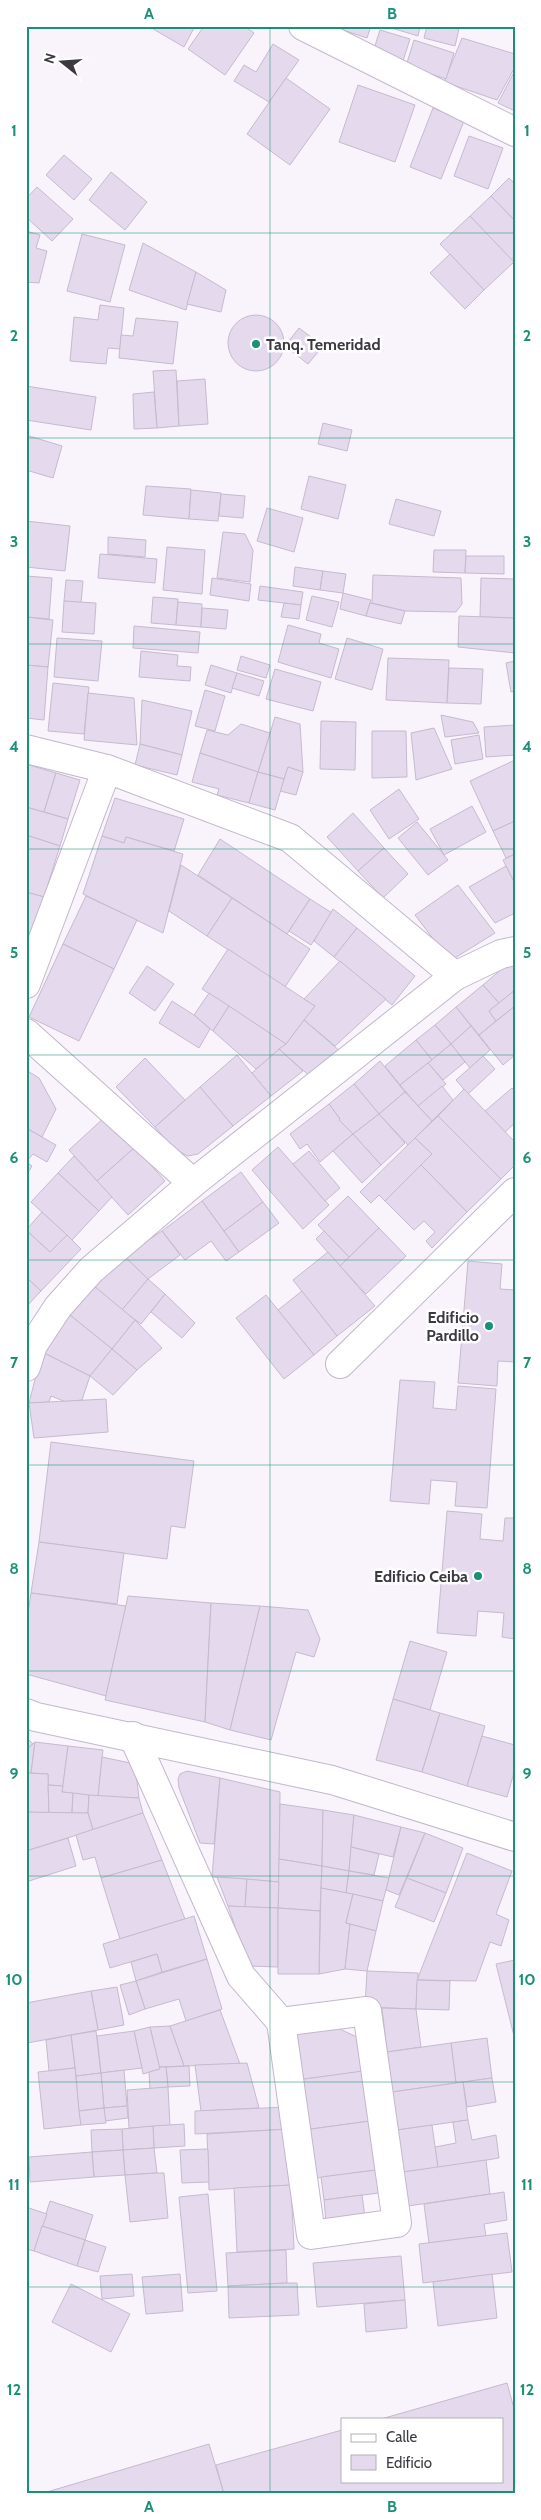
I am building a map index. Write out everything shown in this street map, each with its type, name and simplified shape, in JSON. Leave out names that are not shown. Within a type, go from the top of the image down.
[{"type":"street","points":[[303,26],[515,132]]},
{"type":"street","points":[[26,749],[107,769],[290,838],[455,976]]},
{"type":"street","points":[[26,984],[107,769]]},
{"type":"street","points":[[26,1367],[33,1345],[58,1308],[91,1270],[193,1182],[455,976],[501,954],[515,951]]},
{"type":"street","points":[[26,1033],[193,1182]]},
{"type":"street","points":[[340,1364],[515,1192]]},
{"type":"street","points":[[26,1713],[36,1717],[133,1736],[332,1780],[515,1837]]},
{"type":"street","points":[[133,1736],[241,1976],[281,2022],[311,2235],[397,2223],[366,2011],[281,2022]]},
{"type":"building","points":[[148,26],[195,26],[184,47]]},
{"type":"building","points":[[204,26],[244,26],[254,33],[225,75],[188,49]]},
{"type":"building","points":[[331,26],[371,26],[367,38]]},
{"type":"building","points":[[385,26],[420,26],[418,36]]},
{"type":"building","points":[[427,26],[459,29],[455,46],[424,38]]},
{"type":"building","points":[[380,30],[410,39],[403,61],[373,52]]},
{"type":"building","points":[[462,38],[515,54],[515,67],[497,100],[444,82]]},
{"type":"building","points":[[414,40],[454,53],[446,79],[406,66]]},
{"type":"building","points":[[273,44],[299,60],[269,102],[234,81],[244,65],[256,72]]},
{"type":"building","points":[[513,74],[515,75],[515,111],[498,103]]},
{"type":"building","points":[[286,78],[330,109],[290,165],[247,134]]},
{"type":"building","points":[[358,85],[415,105],[395,162],[339,142]]},
{"type":"building","points":[[433,108],[464,121],[441,179],[410,167]]},
{"type":"building","points":[[469,136],[503,148],[488,189],[454,176]]},
{"type":"building","points":[[64,155],[92,179],[74,200],[46,175]]},
{"type":"building","points":[[111,172],[147,202],[125,230],[89,200]]},
{"type":"building","points":[[509,178],[515,184],[515,221],[491,196]]},
{"type":"building","points":[[37,187],[73,219],[52,241],[26,217],[26,199]]},
{"type":"building","points":[[491,196],[515,221],[515,257],[511,260],[470,216]]},
{"type":"building","points":[[470,216],[514,262],[484,290],[440,244]]},
{"type":"building","points":[[26,231],[40,235],[36,248],[47,251],[39,283],[26,282]]},
{"type":"building","points":[[82,234],[125,245],[110,302],[67,291]]},
{"type":"building","points":[[143,243],[196,272],[186,310],[129,290]]},
{"type":"building","points":[[450,254],[484,290],[465,309],[430,273]]},
{"type":"building","points":[[196,272],[226,290],[221,312],[187,304]]},
{"type":"building","points":[[100,305],[124,308],[120,349],[108,348],[106,364],[70,361],[74,317],[98,320]]},
{"type":"building","name":"Tanq. Temeridad","points":[[250,315],[262,315],[276,323],[284,337],[282,354],[276,363],[262,371],[250,371],[240,366],[233,359],[228,349],[228,337],[233,327],[240,320]]},
{"type":"building","points":[[136,318],[178,322],[173,364],[119,358],[121,335],[133,336]]},
{"type":"building","points":[[299,328],[323,346],[308,364],[285,346]]},
{"type":"building","points":[[176,370],[179,426],[157,428],[153,371]]},
{"type":"building","points":[[205,379],[208,424],[179,426],[177,381]]},
{"type":"building","points":[[26,386],[96,397],[91,430],[26,420]]},
{"type":"building","points":[[154,392],[157,428],[134,429],[133,394]]},
{"type":"building","points":[[323,423],[352,430],[347,451],[318,444]]},
{"type":"building","points":[[26,435],[62,446],[53,478],[26,470]]},
{"type":"building","points":[[309,476],[346,485],[338,519],[301,509]]},
{"type":"building","points":[[146,486],[191,489],[189,519],[143,515]]},
{"type":"building","points":[[191,490],[221,493],[218,521],[189,519]]},
{"type":"building","points":[[221,494],[245,496],[243,518],[219,516]]},
{"type":"building","points":[[396,499],[441,511],[434,536],[389,524]]},
{"type":"building","points":[[267,508],[303,518],[294,552],[257,541]]},
{"type":"building","points":[[26,521],[70,526],[65,571],[26,567]]},
{"type":"building","points":[[223,532],[245,534],[253,550],[250,582],[217,578]]},
{"type":"building","points":[[108,537],[146,540],[145,557],[108,554]]},
{"type":"building","points":[[167,547],[205,550],[202,594],[163,590]]},
{"type":"building","points":[[434,550],[466,550],[465,573],[433,572]]},
{"type":"building","points":[[100,554],[157,559],[155,583],[98,578]]},
{"type":"building","points":[[466,556],[504,556],[504,574],[465,573]]},
{"type":"building","points":[[295,567],[323,571],[320,590],[293,586]]},
{"type":"building","points":[[323,571],[346,574],[343,593],[320,590]]},
{"type":"building","points":[[373,575],[461,578],[462,604],[456,612],[405,611],[372,603]]},
{"type":"building","points":[[26,576],[52,578],[49,619],[26,617]]},
{"type":"building","points":[[212,578],[251,584],[249,601],[210,595]]},
{"type":"building","points":[[481,578],[515,579],[515,618],[480,617]]},
{"type":"building","points":[[66,580],[83,581],[81,603],[64,601]]},
{"type":"building","points":[[260,586],[303,592],[301,605],[258,600]]},
{"type":"building","points":[[343,593],[371,600],[366,616],[340,609]]},
{"type":"building","points":[[312,596],[339,602],[332,627],[306,620]]},
{"type":"building","points":[[153,597],[178,599],[176,625],[151,623]]},
{"type":"building","points":[[64,601],[96,603],[94,634],[62,632]]},
{"type":"building","points":[[178,602],[202,604],[201,627],[176,625]]},
{"type":"building","points":[[284,603],[301,605],[299,619],[281,617]]},
{"type":"building","points":[[370,603],[405,611],[401,624],[366,616]]},
{"type":"building","points":[[202,608],[228,610],[226,629],[201,627]]},
{"type":"building","points":[[459,616],[515,618],[515,653],[458,647]]},
{"type":"building","points":[[26,617],[53,620],[48,667],[26,665]]},
{"type":"building","points":[[288,625],[321,634],[319,643],[339,649],[331,678],[278,662]]},
{"type":"building","points":[[134,626],[200,632],[198,653],[133,648]]},
{"type":"building","points":[[57,638],[102,641],[98,681],[54,677]]},
{"type":"building","points":[[347,638],[383,649],[372,690],[335,679]]},
{"type":"building","points":[[141,651],[178,655],[177,666],[191,667],[190,681],[139,677]]},
{"type":"building","points":[[241,656],[270,665],[266,678],[237,670]]},
{"type":"building","points":[[388,658],[449,660],[447,703],[386,700]]},
{"type":"building","points":[[515,661],[515,691],[511,692],[506,663]]},
{"type":"building","points":[[26,665],[48,667],[44,720],[26,718]]},
{"type":"building","points":[[211,665],[237,673],[231,693],[205,685]]},
{"type":"building","points":[[449,668],[483,669],[481,704],[447,703]]},
{"type":"building","points":[[275,669],[321,682],[313,711],[266,699]]},
{"type":"building","points":[[237,673],[264,681],[259,696],[232,688]]},
{"type":"building","points":[[53,683],[89,687],[84,734],[48,731]]},
{"type":"building","points":[[205,690],[225,696],[215,731],[195,726]]},
{"type":"building","points":[[88,693],[134,698],[137,745],[84,740]]},
{"type":"building","points":[[142,700],[192,711],[182,755],[140,744]]},
{"type":"building","points":[[441,715],[473,722],[479,733],[445,737]]},
{"type":"building","points":[[275,717],[300,724],[303,772],[288,767],[284,779],[258,772]]},
{"type":"building","points":[[321,721],[356,722],[355,770],[320,769]]},
{"type":"building","points":[[241,724],[270,733],[258,772],[200,753],[207,730],[228,735]]},
{"type":"building","points":[[515,725],[515,755],[486,757],[484,727]]},
{"type":"building","points":[[434,728],[452,769],[416,780],[411,733]]},
{"type":"building","points":[[372,731],[406,731],[407,777],[372,778]]},
{"type":"building","points":[[479,735],[483,759],[455,764],[451,740]]},
{"type":"building","points":[[140,744],[182,755],[177,775],[135,765]]},
{"type":"building","points":[[200,753],[258,772],[249,803],[217,795],[219,789],[192,782]]},
{"type":"building","points":[[515,760],[515,821],[493,831],[470,781]]},
{"type":"building","points":[[26,764],[56,773],[44,812],[26,807]]},
{"type":"building","points":[[288,767],[303,772],[296,795],[280,791]]},
{"type":"building","points":[[258,772],[284,779],[275,810],[249,803]]},
{"type":"building","points":[[56,773],[80,780],[68,819],[44,812]]},
{"type":"building","points":[[399,789],[419,819],[389,839],[370,810]]},
{"type":"building","points":[[115,798],[184,819],[174,851],[126,837],[124,843],[102,836]]},
{"type":"building","points":[[472,806],[486,832],[444,855],[430,829]]},
{"type":"building","points":[[26,807],[68,819],[60,846],[26,835]]},
{"type":"building","points":[[353,813],[384,848],[358,871],[327,837]]},
{"type":"building","points":[[515,821],[515,854],[506,858],[493,831]]},
{"type":"building","points":[[417,822],[448,860],[428,875],[398,838]]},
{"type":"building","points":[[26,835],[60,846],[44,897],[26,892]]},
{"type":"building","points":[[102,836],[124,843],[126,837],[183,854],[163,933],[83,894]]},
{"type":"building","points":[[220,839],[310,899],[287,934],[198,875]]},
{"type":"building","points":[[384,848],[408,874],[383,898],[358,871]]},
{"type":"building","points":[[515,854],[515,884],[503,860]]},
{"type":"building","points":[[181,865],[232,898],[207,936],[169,911]]},
{"type":"building","points":[[506,866],[515,884],[515,913],[495,923],[469,887]]},
{"type":"building","points":[[458,885],[495,933],[450,961],[415,915]]},
{"type":"building","points":[[26,892],[44,897],[30,945],[26,944]]},
{"type":"building","points":[[86,896],[137,920],[114,969],[63,944]]},
{"type":"building","points":[[232,898],[310,949],[285,987],[207,936]]},
{"type":"building","points":[[310,899],[332,913],[311,945],[289,931]]},
{"type":"building","points":[[333,909],[357,928],[334,957],[314,941]]},
{"type":"building","points":[[357,928],[415,976],[392,1005],[334,957]]},
{"type":"building","points":[[63,944],[114,969],[79,1041],[29,1017]]},
{"type":"building","points":[[228,949],[315,1006],[286,1044],[202,989]]},
{"type":"building","points":[[340,961],[386,999],[335,1046],[304,1020],[315,1006],[304,999]]},
{"type":"building","points":[[511,961],[515,965],[515,990],[499,1003],[483,985]]},
{"type":"building","points":[[147,966],[174,984],[155,1011],[129,993]]},
{"type":"building","points":[[483,985],[499,1003],[489,1011],[496,1021],[479,1035],[456,1007]]},
{"type":"building","points":[[515,990],[515,1006],[496,1021],[489,1011]]},
{"type":"building","points":[[209,993],[229,1006],[213,1031],[194,1015]]},
{"type":"building","points":[[172,1001],[194,1015],[210,1029],[199,1048],[159,1023]]},
{"type":"building","points":[[229,1006],[286,1044],[256,1069],[213,1031]]},
{"type":"building","points":[[515,1006],[515,1055],[503,1065],[479,1035]]},
{"type":"building","points":[[456,1007],[471,1026],[451,1044],[435,1025]]},
{"type":"building","points":[[304,1020],[341,1052],[313,1079],[279,1049],[286,1044]]},
{"type":"building","points":[[435,1025],[451,1044],[432,1060],[416,1040]]},
{"type":"building","points":[[471,1026],[490,1050],[470,1068],[451,1044]]},
{"type":"building","points":[[416,1040],[432,1060],[400,1085],[385,1066]]},
{"type":"building","points":[[451,1044],[465,1062],[443,1080],[428,1063]]},
{"type":"building","points":[[279,1049],[303,1071],[271,1096],[252,1073]]},
{"type":"building","points":[[237,1055],[271,1096],[233,1126],[200,1087]]},
{"type":"building","points":[[483,1056],[495,1069],[468,1094],[456,1080]]},
{"type":"building","points":[[145,1058],[185,1100],[155,1127],[116,1087]]},
{"type":"building","points":[[380,1061],[405,1092],[379,1114],[354,1084]]},
{"type":"building","points":[[428,1063],[446,1084],[418,1106],[400,1085]]},
{"type":"building","points":[[26,1070],[39,1078],[56,1109],[42,1137],[26,1128]]},
{"type":"building","points":[[354,1084],[379,1114],[353,1134],[339,1120],[329,1104]]},
{"type":"building","points":[[442,1086],[453,1100],[432,1121],[418,1106]]},
{"type":"building","points":[[200,1087],[233,1126],[198,1154],[188,1156],[174,1149],[155,1127]]},
{"type":"building","points":[[512,1088],[515,1091],[515,1123],[505,1132],[485,1111]]},
{"type":"building","points":[[464,1089],[515,1142],[515,1165],[501,1179],[438,1116]]},
{"type":"building","points":[[405,1092],[432,1121],[408,1145],[379,1114]]},
{"type":"building","points":[[329,1104],[339,1120],[353,1134],[320,1162],[307,1144],[300,1149],[290,1134]]},
{"type":"building","points":[[379,1114],[405,1143],[381,1165],[353,1134]]},
{"type":"building","points":[[106,1116],[135,1147],[97,1181],[69,1150]]},
{"type":"building","points":[[438,1116],[501,1179],[467,1212],[421,1165],[432,1154],[415,1138]]},
{"type":"building","points":[[26,1128],[56,1145],[47,1162],[33,1154],[26,1162]]},
{"type":"building","points":[[353,1134],[381,1165],[362,1183],[333,1151]]},
{"type":"building","points":[[415,1138],[432,1154],[385,1201],[379,1195],[371,1203],[360,1192]]},
{"type":"building","points":[[135,1147],[165,1181],[128,1215],[97,1181]]},
{"type":"building","points":[[278,1147],[329,1205],[303,1229],[252,1170]]},
{"type":"building","points":[[309,1151],[340,1188],[325,1201],[293,1164]]},
{"type":"building","points":[[74,1156],[112,1197],[99,1211],[58,1173]]},
{"type":"building","points":[[26,1162],[32,1166],[26,1176]]},
{"type":"building","points":[[421,1165],[467,1212],[432,1248],[426,1241],[435,1232],[424,1221],[414,1230],[385,1201]]},
{"type":"building","points":[[241,1172],[263,1202],[224,1231],[202,1201]]},
{"type":"building","points":[[58,1173],[99,1211],[72,1240],[31,1202]]},
{"type":"building","points":[[348,1196],[379,1228],[349,1257],[318,1225]]},
{"type":"building","points":[[202,1201],[239,1252],[226,1261],[211,1241],[185,1260],[162,1231]]},
{"type":"building","points":[[263,1202],[279,1223],[239,1252],[224,1231]]},
{"type":"building","points":[[42,1212],[67,1235],[50,1252],[26,1230]]},
{"type":"building","points":[[379,1228],[406,1256],[366,1294],[340,1266]]},
{"type":"building","points":[[26,1230],[50,1252],[67,1235],[81,1249],[41,1291],[26,1277]]},
{"type":"building","points":[[162,1231],[180,1255],[148,1279],[124,1256]]},
{"type":"building","points":[[324,1231],[349,1257],[340,1266],[316,1239]]},
{"type":"building","points":[[328,1252],[375,1306],[337,1336],[293,1280]]},
{"type":"building","points":[[124,1256],[148,1279],[122,1310],[94,1286]]},
{"type":"building","name":"Edificio Pardillo","points":[[468,1261],[502,1264],[500,1289],[515,1290],[515,1362],[498,1361],[497,1386],[458,1383]]},
{"type":"building","points":[[26,1277],[41,1291],[26,1307]]},
{"type":"building","points":[[148,1279],[165,1294],[141,1324],[122,1310]]},
{"type":"building","points":[[94,1286],[135,1320],[112,1349],[70,1315]]},
{"type":"building","points":[[302,1291],[337,1336],[314,1355],[278,1310]]},
{"type":"building","points":[[165,1294],[195,1323],[182,1338],[151,1312]]},
{"type":"building","points":[[266,1295],[314,1355],[284,1379],[236,1318]]},
{"type":"building","points":[[70,1315],[112,1349],[90,1376],[42,1352]]},
{"type":"building","points":[[135,1320],[162,1348],[137,1370],[112,1349]]},
{"type":"building","points":[[112,1349],[137,1370],[113,1395],[90,1376]]},
{"type":"building","points":[[42,1352],[90,1376],[82,1400],[66,1402],[51,1396],[49,1402],[29,1403]]},
{"type":"building","points":[[400,1380],[435,1382],[433,1408],[456,1410],[458,1386],[496,1389],[487,1508],[455,1506],[457,1482],[431,1480],[429,1504],[390,1501]]},
{"type":"building","points":[[106,1399],[108,1432],[34,1438],[29,1403]]},
{"type":"building","points":[[51,1442],[194,1461],[185,1528],[171,1526],[167,1559],[39,1542]]},
{"type":"building","name":"Edificio Ceiba","points":[[447,1511],[482,1514],[480,1539],[503,1541],[505,1518],[515,1518],[515,1639],[502,1637],[504,1613],[478,1611],[476,1636],[437,1633]]},
{"type":"building","points":[[39,1542],[124,1553],[117,1604],[31,1593]]},
{"type":"building","points":[[31,1593],[126,1606],[106,1696],[26,1674],[26,1627]]},
{"type":"building","points":[[128,1596],[211,1603],[205,1722],[105,1700]]},
{"type":"building","points":[[211,1603],[260,1606],[230,1730],[205,1722]]},
{"type":"building","points":[[260,1606],[308,1610],[320,1639],[314,1657],[296,1652],[271,1740],[230,1730]]},
{"type":"building","points":[[410,1641],[447,1652],[430,1710],[393,1699]]},
{"type":"building","points":[[393,1699],[440,1713],[422,1772],[376,1760]]},
{"type":"building","points":[[440,1713],[485,1726],[467,1786],[422,1772]]},
{"type":"building","points":[[482,1736],[515,1745],[515,1769],[507,1797],[467,1786]]},
{"type":"building","points":[[26,1737],[33,1744],[26,1750]]},
{"type":"building","points":[[35,1742],[31,1773],[26,1773],[26,1750]]},
{"type":"building","points":[[35,1742],[68,1746],[63,1786],[48,1785],[48,1774],[31,1773]]},
{"type":"building","points":[[68,1746],[103,1750],[98,1797],[62,1792]]},
{"type":"building","points":[[102,1757],[135,1764],[139,1798],[98,1797]]},
{"type":"building","points":[[187,1771],[220,1778],[214,1844],[200,1843],[179,1788],[178,1779],[180,1774]]},
{"type":"building","points":[[26,1773],[48,1774],[49,1813],[26,1812]]},
{"type":"building","points":[[220,1778],[280,1792],[279,1882],[212,1877]]},
{"type":"building","points":[[48,1785],[63,1786],[62,1792],[73,1793],[72,1813],[49,1813]]},
{"type":"building","points":[[73,1793],[89,1795],[88,1813],[72,1813]]},
{"type":"building","points":[[89,1795],[139,1798],[143,1813],[93,1830],[88,1813]]},
{"type":"building","points":[[280,1804],[323,1810],[322,1866],[279,1859]]},
{"type":"building","points":[[323,1810],[354,1815],[349,1871],[322,1866]]},
{"type":"building","points":[[26,1812],[88,1813],[93,1830],[26,1851]]},
{"type":"building","points":[[143,1813],[162,1860],[101,1878],[95,1857],[83,1860],[76,1835]]},
{"type":"building","points":[[354,1815],[401,1827],[393,1857],[351,1847]]},
{"type":"building","points":[[401,1827],[425,1833],[399,1895],[386,1890]]},
{"type":"building","points":[[425,1833],[463,1848],[446,1893],[407,1878]]},
{"type":"building","points":[[68,1838],[76,1866],[26,1882],[26,1851]]},
{"type":"building","points":[[351,1847],[379,1854],[374,1875],[349,1871]]},
{"type":"building","points":[[467,1853],[512,1871],[496,1914],[509,1920],[501,1946],[490,1942],[476,1981],[417,1980]]},
{"type":"building","points":[[279,1859],[322,1866],[320,1911],[278,1908]]},
{"type":"building","points":[[162,1860],[185,1919],[120,1939],[101,1878]]},
{"type":"building","points":[[322,1866],[349,1871],[346,1893],[321,1888]]},
{"type":"building","points":[[349,1871],[389,1878],[383,1901],[346,1893]]},
{"type":"building","points":[[217,1877],[247,1879],[245,1907],[228,1906]]},
{"type":"building","points":[[407,1878],[446,1893],[434,1922],[395,1907]]},
{"type":"building","points":[[247,1879],[279,1882],[278,1908],[245,1907]]},
{"type":"building","points":[[321,1888],[353,1894],[346,1923],[350,1924],[345,1969],[319,1974]]},
{"type":"building","points":[[353,1894],[383,1901],[376,1931],[346,1923]]},
{"type":"building","points":[[228,1906],[278,1908],[278,1967],[248,1966]]},
{"type":"building","points":[[278,1908],[320,1911],[319,1974],[278,1974]]},
{"type":"building","points":[[194,1916],[207,1959],[162,1972],[157,1954],[110,1968],[103,1944]]},
{"type":"building","points":[[350,1924],[376,1931],[367,1971],[345,1969]]},
{"type":"building","points":[[157,1954],[162,1972],[136,1981],[131,1962]]},
{"type":"building","points":[[207,1959],[222,2009],[186,2021],[179,1999],[145,2009],[136,1981]]},
{"type":"building","points":[[515,1960],[515,2040],[496,1964]]},
{"type":"building","points":[[367,1971],[418,1973],[416,2009],[365,2007]]},
{"type":"building","points":[[417,1980],[450,1981],[449,2010],[416,2009]]},
{"type":"building","points":[[136,1981],[145,2009],[129,2015],[120,1985]]},
{"type":"building","points":[[117,1987],[124,2025],[98,2030],[91,1991]]},
{"type":"building","points":[[91,1991],[98,2030],[27,2043],[26,2003]]},
{"type":"building","points":[[382,2008],[416,2009],[421,2047],[387,2052]]},
{"type":"building","points":[[220,2010],[240,2064],[184,2066],[170,2026]]},
{"type":"building","points":[[323,2021],[363,2040],[368,2071],[297,2080],[290,2025]]},
{"type":"building","points":[[170,2026],[184,2066],[159,2067],[150,2027]]},
{"type":"building","points":[[150,2027],[160,2069],[143,2074],[134,2031]]},
{"type":"building","points":[[96,2031],[101,2073],[76,2076],[71,2035]]},
{"type":"building","points":[[134,2031],[142,2068],[101,2073],[97,2036]]},
{"type":"building","points":[[71,2035],[75,2068],[49,2071],[46,2040]]},
{"type":"building","points":[[487,2038],[492,2078],[456,2083],[451,2043]]},
{"type":"building","points":[[451,2043],[456,2083],[392,2092],[387,2052]]},
{"type":"building","points":[[247,2063],[259,2108],[201,2111],[195,2065]]},
{"type":"building","points":[[189,2066],[190,2086],[168,2087],[166,2067]]},
{"type":"building","points":[[159,2067],[166,2067],[168,2087],[150,2089],[149,2072],[160,2069]]},
{"type":"building","points":[[75,2068],[81,2125],[44,2129],[38,2072]]},
{"type":"building","points":[[124,2070],[127,2106],[104,2108],[101,2073]]},
{"type":"building","points":[[363,2071],[370,2121],[304,2130],[297,2080]]},
{"type":"building","points":[[101,2073],[104,2108],[79,2111],[76,2076]]},
{"type":"building","points":[[492,2078],[496,2102],[467,2107],[463,2082]]},
{"type":"building","points":[[463,2082],[468,2120],[397,2130],[392,2092]]},
{"type":"building","points":[[168,2087],[170,2126],[129,2128],[127,2090]]},
{"type":"building","points":[[127,2106],[128,2118],[105,2121],[104,2108]]},
{"type":"building","points":[[288,2107],[289,2129],[195,2134],[195,2111]]},
{"type":"building","points":[[104,2108],[106,2123],[81,2125],[79,2111]]},
{"type":"building","points":[[468,2120],[472,2140],[496,2135],[499,2158],[438,2168],[435,2147],[456,2143],[453,2122]]},
{"type":"building","points":[[370,2121],[376,2170],[310,2179],[304,2130]]},
{"type":"building","points":[[184,2124],[185,2146],[154,2148],[153,2126]]},
{"type":"building","points":[[432,2125],[438,2168],[403,2172],[397,2130]]},
{"type":"building","points":[[153,2126],[154,2148],[123,2150],[122,2129]]},
{"type":"building","points":[[122,2129],[123,2150],[92,2152],[91,2130]]},
{"type":"building","points":[[289,2129],[291,2185],[209,2190],[207,2134]]},
{"type":"building","points":[[154,2148],[157,2173],[125,2175],[123,2150]]},
{"type":"building","points":[[208,2149],[209,2182],[182,2183],[180,2150]]},
{"type":"building","points":[[123,2150],[125,2175],[94,2177],[92,2152]]},
{"type":"building","points":[[92,2152],[94,2177],[30,2182],[29,2157]]},
{"type":"building","points":[[486,2160],[490,2194],[408,2206],[403,2172]]},
{"type":"building","points":[[376,2170],[379,2193],[324,2200],[321,2177]]},
{"type":"building","points":[[164,2173],[168,2218],[130,2222],[125,2175]]},
{"type":"building","points":[[291,2185],[294,2249],[237,2252],[234,2188]]},
{"type":"building","points":[[504,2192],[507,2220],[484,2224],[486,2236],[429,2243],[424,2204]]},
{"type":"building","points":[[208,2194],[217,2291],[188,2293],[179,2197]]},
{"type":"building","points":[[362,2195],[365,2217],[326,2222],[324,2200]]},
{"type":"building","points":[[50,2201],[93,2215],[85,2240],[42,2226]]},
{"type":"building","points":[[26,2207],[47,2214],[34,2251],[26,2249]]},
{"type":"building","points":[[42,2226],[85,2240],[77,2266],[34,2251]]},
{"type":"building","points":[[507,2233],[512,2272],[423,2283],[419,2244]]},
{"type":"building","points":[[85,2240],[106,2247],[98,2272],[77,2266]]},
{"type":"building","points":[[286,2250],[287,2283],[228,2286],[226,2253]]},
{"type":"building","points":[[401,2256],[405,2300],[317,2307],[313,2263]]},
{"type":"building","points":[[132,2274],[134,2296],[102,2299],[100,2276]]},
{"type":"building","points":[[180,2274],[183,2311],[146,2314],[142,2277]]},
{"type":"building","points":[[492,2274],[497,2318],[438,2326],[433,2282]]},
{"type":"building","points":[[297,2283],[299,2315],[229,2318],[228,2286]]},
{"type":"building","points":[[71,2284],[130,2314],[111,2352],[52,2322]]},
{"type":"building","points":[[405,2300],[407,2328],[366,2332],[364,2304]]},
{"type":"building","points":[[507,2383],[515,2412],[515,2494],[224,2494],[216,2465],[341,2430],[341,2482],[504,2482],[504,2418],[384,2418]]},
{"type":"building","points":[[209,2444],[224,2494],[40,2494]]},
{"type":"place","name":"Tanq. Temeridad","points":[[256,344]]},
{"type":"place","name":"Edificio Pardillo","points":[[489,1326]]},
{"type":"place","name":"Edificio Ceiba","points":[[478,1576]]}]
